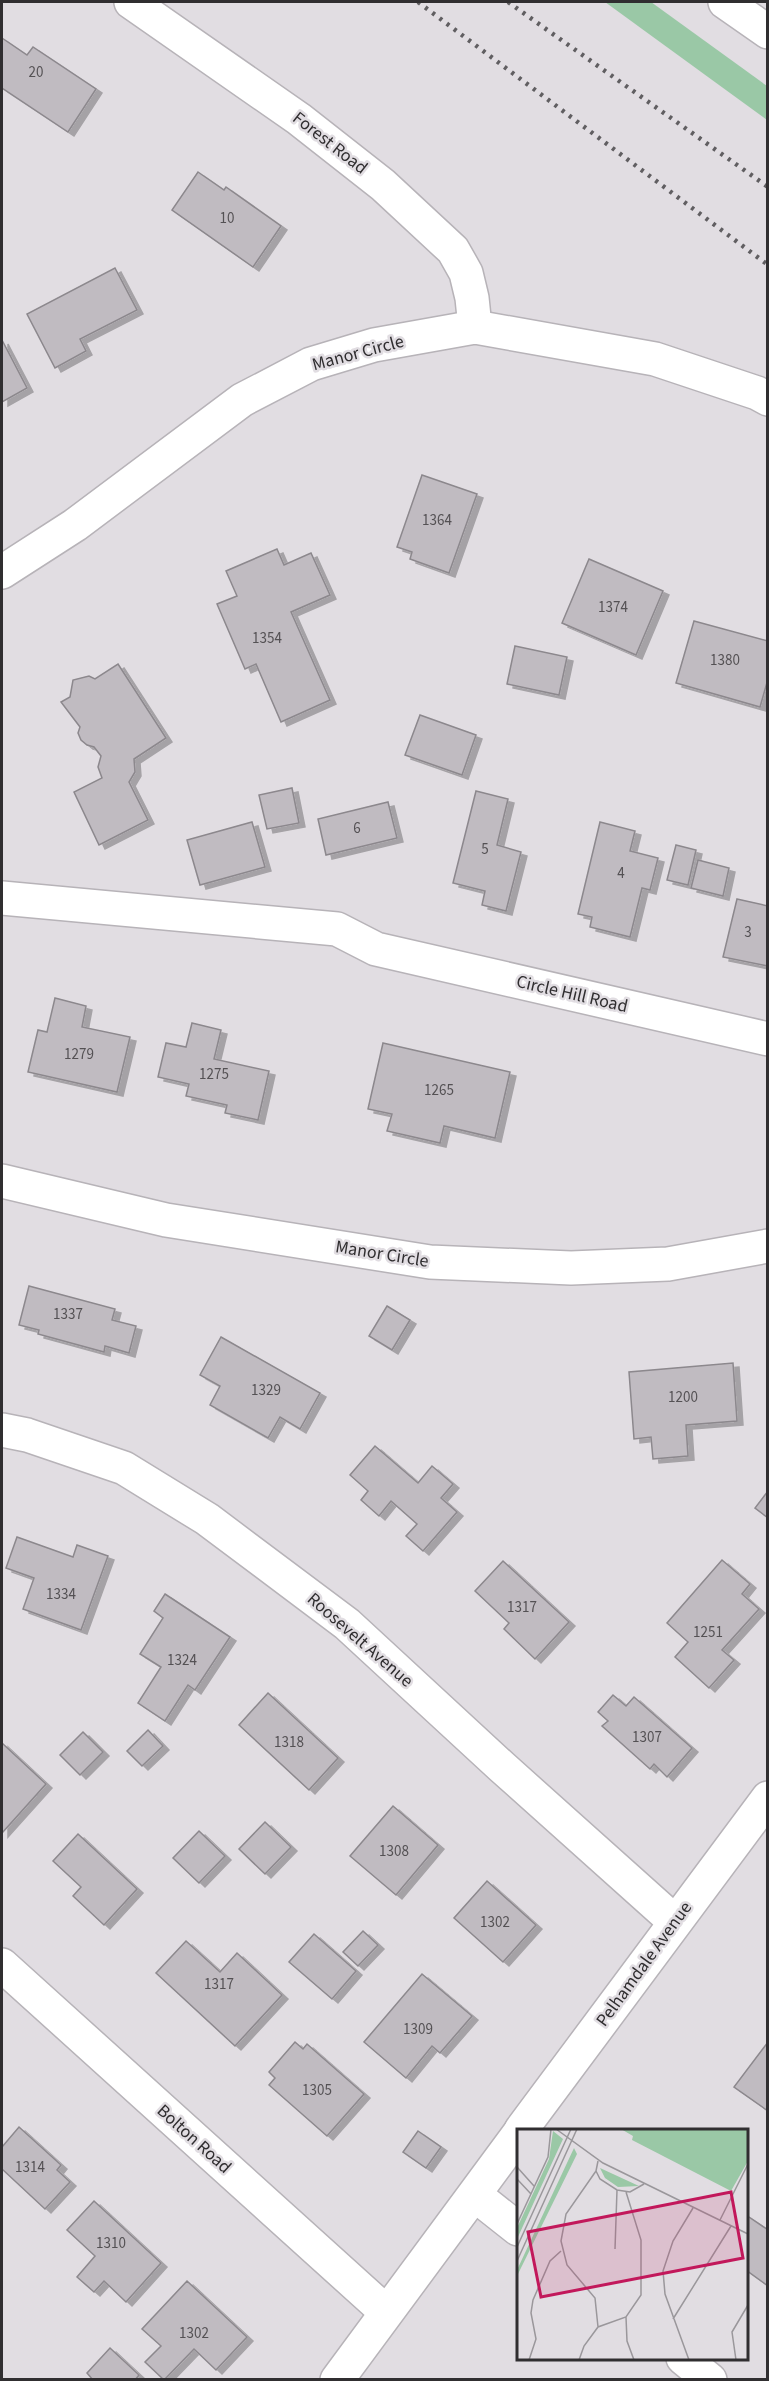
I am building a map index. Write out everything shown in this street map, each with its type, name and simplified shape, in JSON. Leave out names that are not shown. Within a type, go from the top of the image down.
[{"type":"main road","name":"Forest Road","points":[[131,2],[299,119],[383,185],[453,250],[466,273],[472,298],[475,327]]},
{"type":"main road","points":[[725,2],[768,32]]},
{"type":"main road","name":"Manor Circle","points":[[2,572],[75,525],[242,400],[311,364],[374,345],[475,327],[655,359],[757,393],[768,399]]},
{"type":"main road","name":"Circle Hill Road","points":[[2,898],[337,929],[375,949],[768,1039]]},
{"type":"main road","name":"Manor Circle","points":[[2,1181],[166,1220],[430,1262],[571,1268],[668,1264],[768,1246]]},
{"type":"main road","name":"Roosevelt Avenue","points":[[2,1430],[27,1435],[124,1468],[207,1519],[347,1624],[674,1921]]},
{"type":"main road","name":"Pelhamdale Avenue","points":[[522,2129],[674,1921],[768,1798]]},
{"type":"main road","name":"Bolton Road","points":[[2,1965],[386,2312]]},
{"type":"main road","points":[[337,2379],[517,2137]]},
{"type":"main road","points":[[475,2194],[517,2227]]},
{"type":"main road","points":[[686,2360],[710,2379]]},
{"type":"green space","points":[[605,2],[651,2],[767,86],[767,120]]},
{"type":"building","points":[[2,38],[27,55],[33,47],[96,89],[68,132],[2,88]]},
{"type":"building","points":[[198,172],[224,190],[226,187],[281,226],[253,267],[172,210]]},
{"type":"building","points":[[115,268],[137,310],[80,339],[86,351],[55,368],[27,314]]},
{"type":"building","points":[[2,340],[27,388],[2,402]]},
{"type":"building","points":[[422,475],[477,494],[449,573],[410,559],[412,552],[397,547]]},
{"type":"building","points":[[277,549],[284,565],[311,553],[330,595],[291,612],[330,700],[281,722],[256,664],[245,669],[217,604],[237,596],[226,571]]},
{"type":"building","points":[[589,559],[663,591],[636,655],[562,623]]},
{"type":"building","points":[[694,621],[768,641],[768,679],[760,707],[676,683]]},
{"type":"building","points":[[515,646],[567,657],[559,695],[507,684]]},
{"type":"building","points":[[118,664],[166,738],[134,759],[135,772],[129,782],[148,820],[99,845],[74,792],[102,778],[98,767],[101,756],[94,747],[81,740],[78,733],[80,727],[61,702],[70,697],[73,680],[89,676],[95,679]]},
{"type":"building","points":[[420,715],[476,735],[462,775],[405,755]]},
{"type":"building","points":[[292,788],[299,823],[267,829],[259,795]]},
{"type":"building","points":[[476,791],[508,799],[497,845],[521,852],[506,911],[482,905],[485,891],[453,883]]},
{"type":"building","points":[[388,802],[397,838],[326,855],[318,819]]},
{"type":"building","points":[[252,822],[265,867],[200,885],[187,840]]},
{"type":"building","points":[[600,822],[635,831],[630,851],[658,858],[650,890],[642,888],[630,937],[590,927],[592,917],[578,914]]},
{"type":"building","points":[[676,845],[696,850],[688,885],[667,880]]},
{"type":"building","points":[[698,860],[729,868],[723,896],[691,888]]},
{"type":"building","points":[[737,899],[768,906],[768,966],[723,957]]},
{"type":"building","points":[[55,998],[86,1006],[82,1027],[130,1037],[117,1092],[28,1072],[38,1030],[47,1032]]},
{"type":"building","points":[[192,1023],[221,1030],[214,1059],[269,1071],[258,1120],[225,1113],[227,1105],[186,1096],[189,1084],[158,1077],[166,1043],[186,1047]]},
{"type":"building","points":[[383,1043],[510,1072],[495,1138],[444,1126],[440,1143],[387,1131],[392,1114],[368,1109]]},
{"type":"building","points":[[29,1286],[115,1309],[112,1320],[136,1326],[129,1353],[105,1346],[104,1352],[38,1334],[39,1330],[19,1325]]},
{"type":"building","points":[[387,1306],[410,1320],[392,1350],[369,1336]]},
{"type":"building","points":[[221,1337],[320,1393],[300,1429],[280,1417],[268,1438],[210,1405],[220,1386],[200,1375]]},
{"type":"building","points":[[733,1363],[737,1421],[686,1425],[688,1456],[653,1459],[651,1437],[634,1439],[629,1372]]},
{"type":"building","points":[[375,1446],[418,1483],[432,1466],[453,1484],[441,1498],[457,1512],[423,1551],[406,1536],[417,1524],[391,1501],[379,1516],[361,1500],[368,1491],[350,1475]]},
{"type":"building","points":[[768,1491],[768,1518],[755,1508]]},
{"type":"building","points":[[17,1537],[73,1557],[77,1545],[108,1556],[81,1630],[23,1609],[34,1578],[6,1568]]},
{"type":"building","points":[[722,1560],[750,1584],[742,1594],[759,1609],[722,1650],[734,1660],[709,1688],[675,1657],[688,1642],[667,1623]]},
{"type":"building","points":[[503,1561],[569,1622],[535,1659],[504,1629],[509,1623],[475,1591]]},
{"type":"building","points":[[165,1594],[230,1637],[195,1690],[188,1685],[165,1721],[138,1703],[161,1667],[140,1654],[163,1618],[154,1611]]},
{"type":"building","points":[[268,1693],[338,1758],[309,1790],[239,1725]]},
{"type":"building","points":[[613,1695],[626,1706],[634,1697],[692,1748],[667,1777],[654,1764],[650,1769],[602,1726],[608,1721],[598,1712]]},
{"type":"building","points":[[148,1730],[163,1746],[142,1766],[127,1751]]},
{"type":"building","points":[[83,1732],[103,1752],[80,1775],[60,1755]]},
{"type":"building","points":[[2,1743],[46,1784],[2,1833]]},
{"type":"building","points":[[393,1806],[438,1845],[396,1895],[350,1856]]},
{"type":"building","points":[[265,1822],[291,1847],[265,1874],[239,1849]]},
{"type":"building","points":[[199,1831],[225,1856],[199,1883],[173,1858]]},
{"type":"building","points":[[78,1834],[137,1889],[104,1925],[73,1896],[81,1887],[53,1861]]},
{"type":"building","points":[[487,1881],[536,1925],[503,1962],[454,1918]]},
{"type":"building","points":[[363,1931],[378,1945],[358,1966],[343,1952]]},
{"type":"building","points":[[314,1934],[356,1971],[332,1999],[289,1962]]},
{"type":"building","points":[[186,1941],[220,1972],[237,1953],[282,1995],[235,2046],[156,1973]]},
{"type":"building","points":[[422,1974],[472,2016],[440,2053],[432,2046],[406,2078],[364,2042]]},
{"type":"building","points":[[295,2042],[303,2049],[307,2044],[364,2094],[327,2136],[269,2085],[275,2078],[269,2072]]},
{"type":"building","points":[[768,2042],[768,2111],[734,2087]]},
{"type":"building","points":[[19,2127],[61,2165],[57,2170],[70,2182],[45,2209],[2,2169],[2,2147]]},
{"type":"building","points":[[418,2131],[441,2147],[426,2168],[403,2152]]},
{"type":"building","points":[[94,2201],[161,2263],[126,2302],[104,2281],[94,2292],[77,2277],[95,2256],[67,2230]]},
{"type":"building","points":[[748,2216],[768,2230],[768,2286],[748,2271]]},
{"type":"building","points":[[187,2281],[247,2337],[216,2370],[194,2349],[164,2380],[145,2362],[161,2346],[142,2329]]},
{"type":"building","points":[[110,2348],[139,2375],[135,2380],[93,2380],[87,2373]]},
{"type":"railway","points":[[418,2],[768,265]]},
{"type":"railway","points":[[508,2],[768,187]]}]
